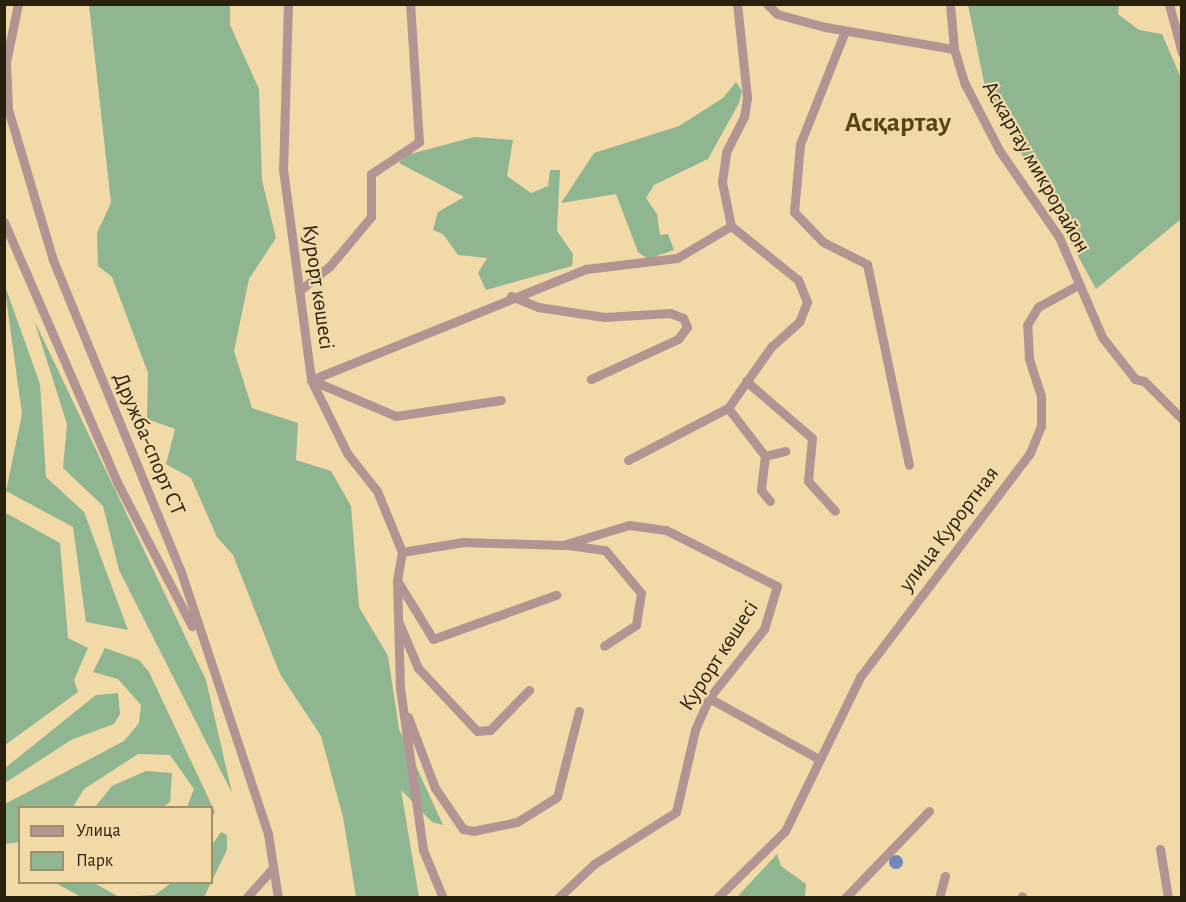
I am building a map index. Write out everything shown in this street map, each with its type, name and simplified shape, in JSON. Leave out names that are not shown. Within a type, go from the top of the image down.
[{"type":"street","name":"Курорт көшесі","points":[[288,4],[281,88],[283,169],[311,380],[347,453],[377,491],[402,552],[463,542],[563,545],[628,525],[666,530],[771,580],[778,593],[764,628],[709,698],[695,730],[676,812],[594,864],[558,897]]},
{"type":"street","points":[[299,291],[329,267],[371,218],[371,174],[419,142],[410,4]]},
{"type":"street","points":[[628,460],[728,408],[771,347],[799,322],[807,302],[798,280],[731,226],[722,182],[747,97],[737,4]]},
{"type":"street","points":[[767,4],[788,17],[845,31],[954,49]]},
{"type":"street","name":"Аскартау микрорайон","points":[[950,4],[954,49],[999,150],[1059,237],[1101,338],[1135,379],[1144,381],[1182,419]]},
{"type":"street","points":[[1169,4],[1182,53]]},
{"type":"street","points":[[4,29],[17,7]]},
{"type":"street","name":"Дружба-спорт СТ","points":[[17,7],[6,62],[8,109],[53,260],[180,569],[203,647],[268,834],[278,897]]},
{"type":"street","points":[[845,31],[800,144],[794,212],[823,242],[867,264],[909,465]]},
{"type":"street","points":[[4,222],[119,486],[203,647]]},
{"type":"street","points":[[311,380],[511,296],[586,269],[666,261],[731,226]]},
{"type":"street","name":"улица Курортная","points":[[819,759],[860,677],[1030,453],[1041,426],[1041,396],[1026,340],[1031,314],[1038,307],[1078,285]]},
{"type":"street","points":[[511,296],[530,305],[604,317],[670,313],[683,318],[687,327],[678,339],[591,379]]},
{"type":"street","points":[[311,380],[396,416],[501,400]]},
{"type":"street","points":[[746,381],[812,438],[808,481],[835,511]]},
{"type":"street","points":[[728,408],[765,456],[760,490],[770,501]]},
{"type":"street","points":[[765,456],[784,451]]},
{"type":"street","points":[[563,545],[605,550],[641,593],[636,625],[604,646]]},
{"type":"street","points":[[402,552],[397,618],[403,704],[423,850],[443,897]]},
{"type":"street","points":[[398,581],[433,639],[556,595]]},
{"type":"street","points":[[397,618],[418,668],[477,731],[490,730],[530,690]]},
{"type":"street","points":[[709,698],[819,759],[785,831],[717,897]]},
{"type":"street","points":[[403,704],[435,788],[464,829],[473,831],[517,822],[556,797],[579,711]]},
{"type":"street","points":[[845,897],[929,811]]},
{"type":"street","points":[[1160,849],[1168,897]]},
{"type":"street","points":[[246,897],[272,869]]},
{"type":"street","points":[[939,897],[945,876]]},
{"type":"green space","points":[[89,5],[230,5],[230,25],[259,89],[262,180],[276,238],[249,279],[234,351],[252,408],[298,423],[296,460],[331,471],[351,506],[359,607],[388,656],[399,729],[443,825],[432,822],[401,790],[419,897],[356,897],[343,817],[321,736],[280,674],[233,555],[217,537],[191,478],[166,464],[175,429],[147,419],[148,373],[112,277],[98,266],[97,233],[111,203]]},
{"type":"green space","points":[[968,5],[1119,5],[1118,14],[1139,30],[1162,34],[1181,78],[1181,219],[1096,289],[985,87]]},
{"type":"green space","points":[[736,82],[742,91],[739,103],[708,159],[654,185],[646,198],[657,214],[660,235],[668,234],[674,250],[648,259],[638,252],[616,194],[561,203],[594,153],[679,126],[723,98]]},
{"type":"green space","points":[[474,137],[513,140],[507,176],[531,193],[548,186],[550,170],[560,170],[557,231],[573,254],[572,266],[486,290],[478,273],[487,258],[458,255],[443,234],[433,230],[438,212],[464,197],[399,163],[403,156]]},
{"type":"green space","points":[[4,283],[40,384],[46,477],[84,512],[128,630],[86,622],[73,527],[6,491],[22,414]]},
{"type":"green space","points":[[34,320],[206,680],[232,793],[119,570],[103,506],[63,468],[67,424]]},
{"type":"green space","points":[[4,512],[60,543],[68,638],[88,648],[74,680],[78,692],[5,745]]},
{"type":"green space","points":[[105,648],[139,660],[149,672],[212,806],[187,806],[194,789],[170,755],[138,754],[84,789],[74,806],[18,806],[18,842],[5,844],[5,804],[124,741],[139,723],[141,705],[118,679],[93,672]]},
{"type":"green space","points":[[118,693],[120,714],[114,724],[71,740],[5,783],[5,768],[96,695]]},
{"type":"green space","points":[[146,771],[172,773],[170,802],[164,806],[96,806],[112,786]]},
{"type":"green space","points":[[221,832],[227,835],[227,850],[213,879],[213,844]]},
{"type":"green space","points":[[777,854],[781,866],[806,884],[805,897],[738,896]]},
{"type":"green space","points":[[58,884],[96,884],[119,897],[81,897]]},
{"type":"green space","points":[[170,884],[210,884],[204,897],[119,897],[155,895]]},
{"type":"water","points":[[896,855],[901,857],[903,862],[901,867],[896,869],[891,867],[889,862],[891,857]]},
{"type":"district","name":"Асқартау","points":[[898,123]]}]
